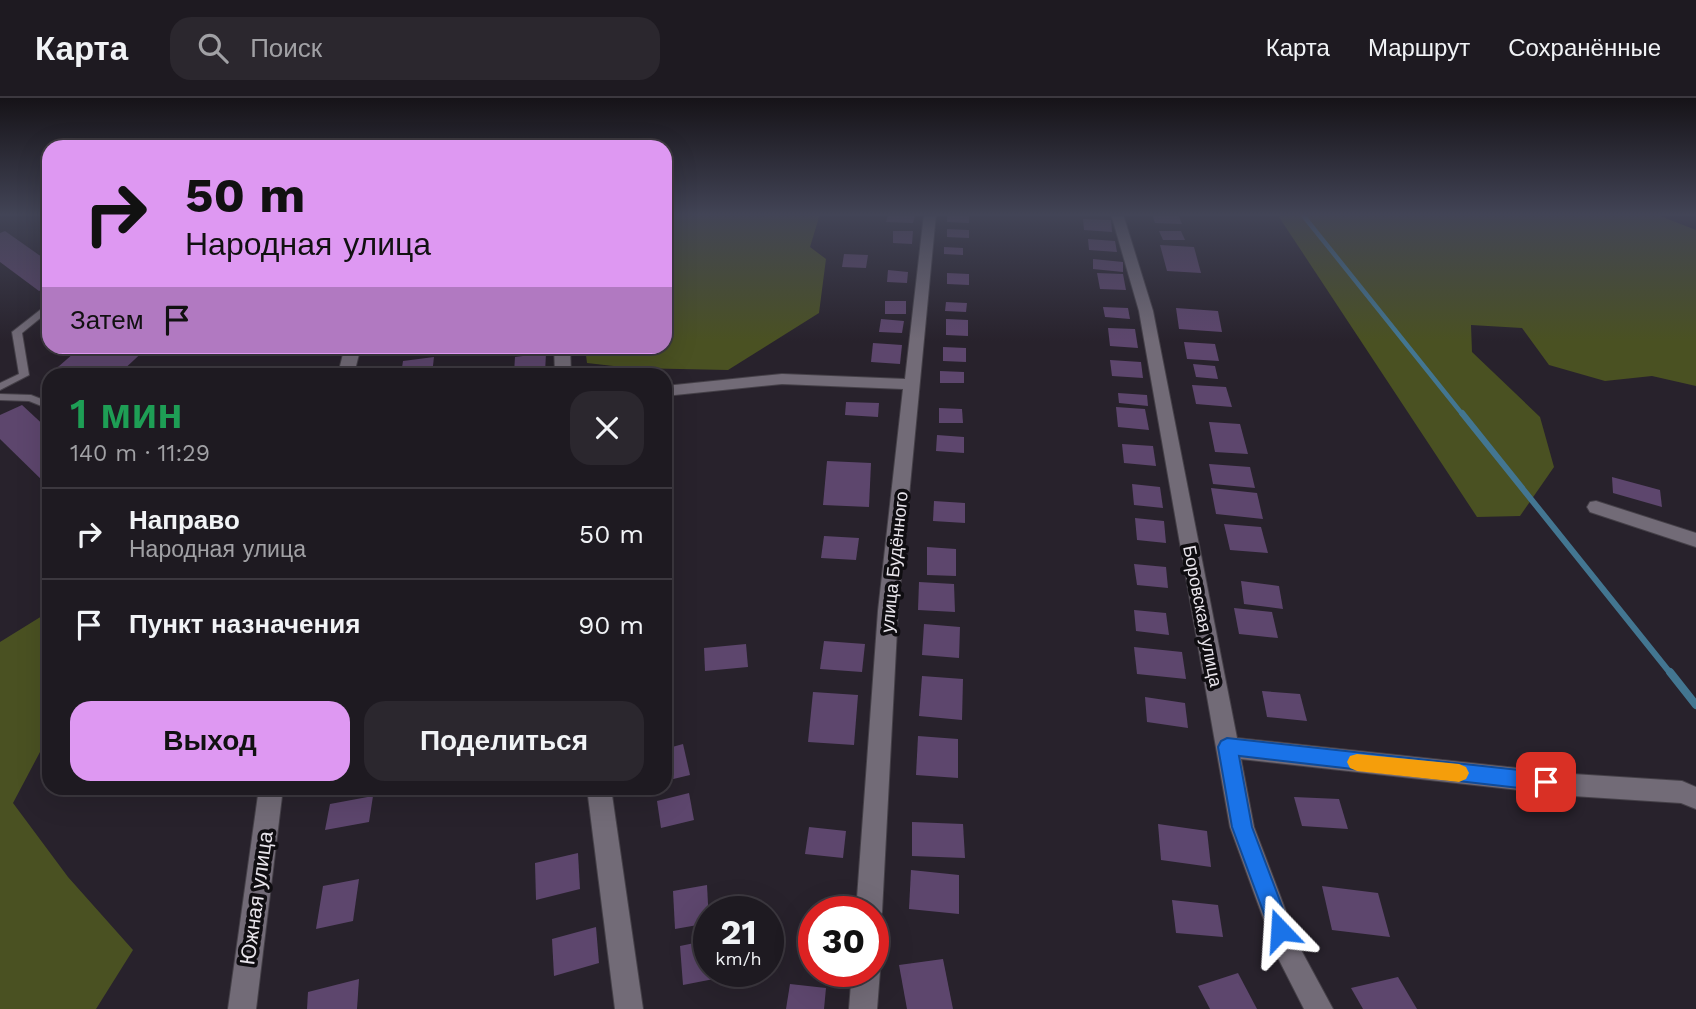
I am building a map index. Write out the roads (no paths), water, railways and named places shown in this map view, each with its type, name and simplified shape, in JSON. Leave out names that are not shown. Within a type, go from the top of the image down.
[{"type":"street","name":"улица Будённого","points":[[870,896],[888,611],[925,257]]},
{"type":"street","name":"Боровская улица","points":[[1130,257],[1146,311],[1242,827],[1290,956],[1319,1009]]},
{"type":"street","points":[[672,390],[782,379],[912,384]]},
{"type":"street","points":[[1596,507],[1696,540]]},
{"type":"street","points":[[1227,747],[1573,785],[1682,792],[1696,798]]},
{"type":"street","name":"Южная улица","points":[[242,1009],[270,795]]},
{"type":"street","points":[[600,795],[629,1009]]},
{"type":"street","points":[[863,1009],[865,987]]},
{"type":"lane","points":[[0,387],[24,375],[17,332],[42,312]]},
{"type":"lane","points":[[0,397],[31,398],[42,403]]},
{"type":"waterway","points":[[1336,257],[1463,415]]},
{"type":"waterway","points":[[1462,413],[1671,674]]},
{"type":"waterway","points":[[1670,672],[1696,705]]}]
